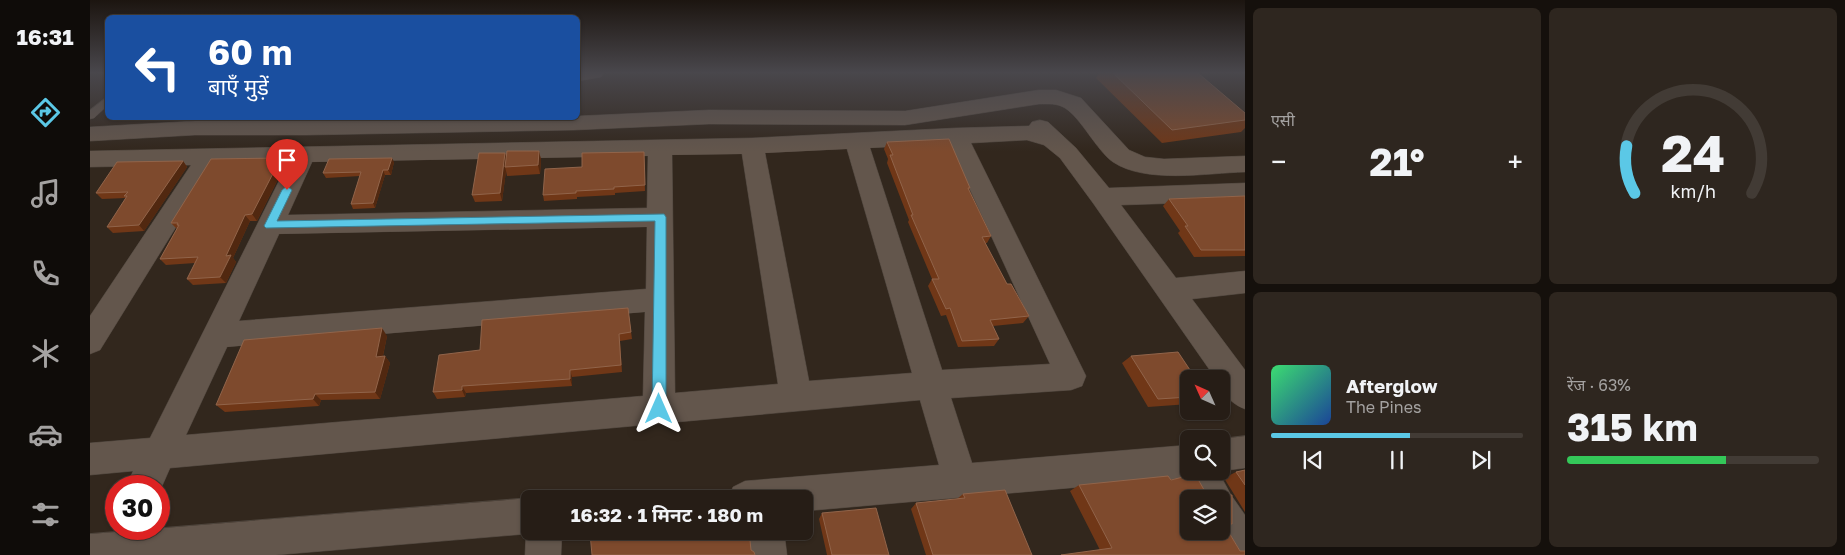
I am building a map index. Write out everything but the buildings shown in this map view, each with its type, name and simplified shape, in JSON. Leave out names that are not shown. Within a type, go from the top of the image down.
[{"type":"street","points":[[90,134],[195,128],[574,123],[709,117],[905,118],[1038,99]]},
{"type":"street","points":[[1061,99],[1073,103],[1122,156],[1141,165],[1164,167],[1245,164]]},
{"type":"street","points":[[1018,101],[1052,140],[1068,153],[1102,197],[1245,395]]},
{"type":"street","points":[[94,164],[208,157],[752,146],[1027,133],[1052,140]]},
{"type":"street","points":[[90,459],[931,385],[1071,376],[956,135]]},
{"type":"street","points":[[856,141],[961,481]]},
{"type":"street","points":[[752,146],[796,397]]},
{"type":"street","points":[[659,409],[660,148]]},
{"type":"street","points":[[149,475],[304,155]]},
{"type":"street","points":[[90,341],[208,157]]},
{"type":"street","points":[[1102,197],[1245,192]]},
{"type":"street","points":[[270,226],[660,217]]},
{"type":"street","points":[[1170,290],[1245,282]]},
{"type":"street","points":[[217,335],[660,299]]},
{"type":"street","points":[[1230,454],[1245,452]]},
{"type":"street","points":[[813,500],[961,481],[1180,462]]},
{"type":"street","points":[[109,544],[521,517]]},
{"type":"street","points":[[1230,524],[1245,548]]},
{"type":"street","points":[[543,555],[544,540]]},
{"type":"street","points":[[766,540],[769,555]]},
{"type":"lane","points":[[90,116],[105,102]]},
{"type":"route","points":[[287,190],[270,226],[660,217],[659,409]]}]
